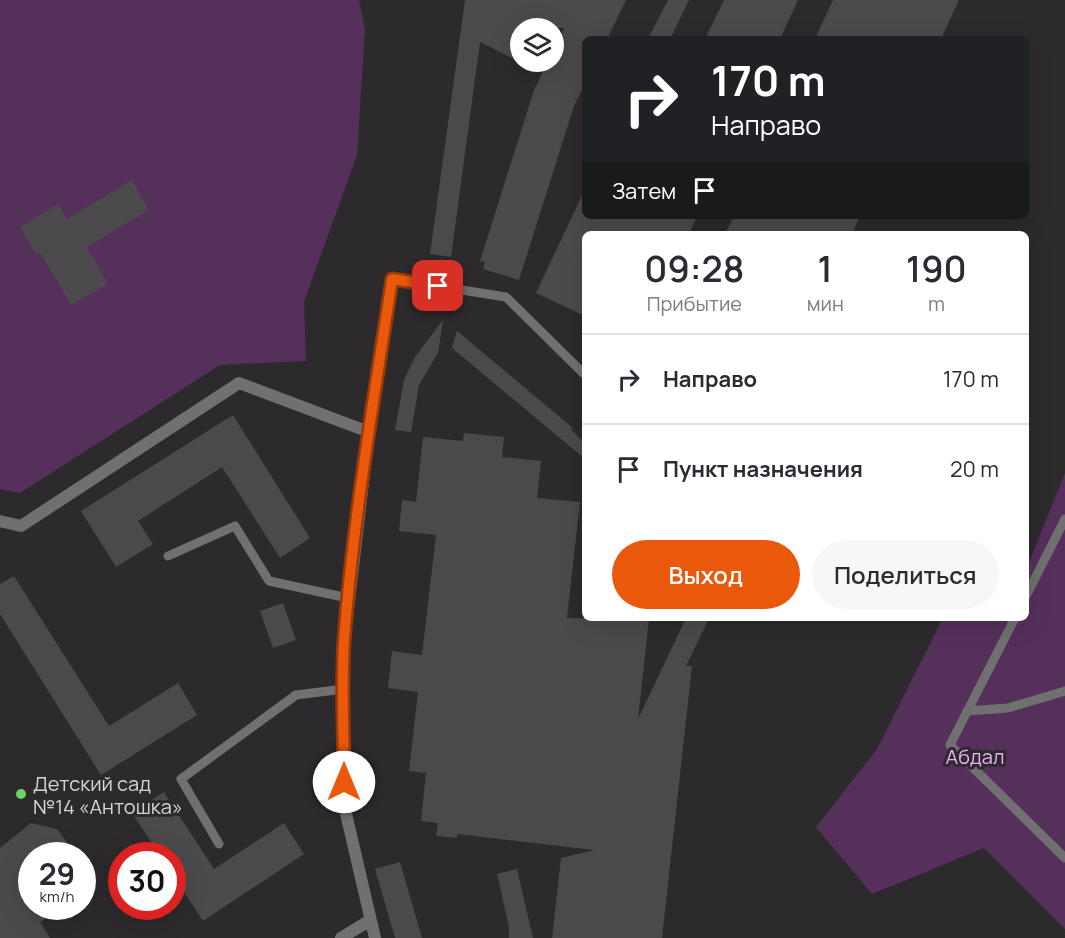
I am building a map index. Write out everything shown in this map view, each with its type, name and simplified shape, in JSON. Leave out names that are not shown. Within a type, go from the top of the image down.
[{"type":"street","points":[[375,938],[369,921],[344,805],[344,688],[348,598],[369,432],[392,279]]},
{"type":"street","points":[[0,521],[21,526],[240,383],[369,432]]},
{"type":"street","points":[[341,938],[369,921]]},
{"type":"lane","points":[[392,279],[506,297],[582,372]]},
{"type":"lane","points":[[1029,590],[1065,519]]},
{"type":"lane","points":[[168,556],[235,526],[269,581],[348,598]]},
{"type":"lane","points":[[1013,621],[950,745],[1063,854]]},
{"type":"lane","points":[[219,844],[181,778],[296,695],[344,688]]},
{"type":"lane","points":[[968,711],[1008,708],[1065,691]]},
{"type":"green space","points":[[0,0],[359,0],[365,30],[357,155],[304,302],[306,361],[220,365],[20,493],[0,489]]},
{"type":"green space","name":"Абдал","points":[[1065,473],[1065,929],[984,848],[872,894],[816,827],[877,749],[941,621],[1029,621],[1029,563]]},
{"type":"building","points":[[465,0],[626,0],[608,36],[582,36],[582,89],[574,106],[519,280],[483,269],[485,262],[480,261],[534,90],[543,72],[564,72],[564,18],[510,18],[510,57],[480,42],[451,257],[430,254]]},
{"type":"building","points":[[668,0],[689,0],[671,36],[650,36]]},
{"type":"building","points":[[724,0],[798,0],[781,36],[706,36]]},
{"type":"building","points":[[833,0],[959,0],[942,36],[816,36]]},
{"type":"building","points":[[132,180],[149,210],[87,247],[108,284],[71,305],[40,252],[36,255],[20,227],[58,204],[67,219]]},
{"type":"building","points":[[582,195],[582,219],[696,219],[690,231],[582,231],[582,315],[536,293]]},
{"type":"building","points":[[732,219],[859,219],[853,231],[726,231]]},
{"type":"building","points":[[443,320],[438,353],[419,385],[411,432],[395,430],[404,380],[415,357]]},
{"type":"building","points":[[457,331],[573,428],[571,429],[582,441],[582,456],[452,348]]},
{"type":"building","points":[[233,415],[310,538],[280,558],[222,467],[138,521],[153,544],[116,567],[81,511]]},
{"type":"building","points":[[464,433],[504,437],[502,457],[541,461],[537,498],[580,502],[567,618],[582,618],[582,621],[649,621],[638,719],[685,621],[708,621],[686,666],[692,666],[662,938],[552,938],[561,858],[594,850],[457,834],[457,838],[436,836],[438,823],[421,821],[426,773],[409,771],[418,692],[388,688],[392,651],[422,655],[436,535],[399,531],[402,500],[416,502],[423,437],[463,441]]},
{"type":"building","points":[[14,576],[109,726],[178,683],[197,715],[101,775],[0,614],[0,584]]},
{"type":"building","points":[[283,603],[296,640],[273,648],[260,611]]},
{"type":"building","points":[[164,792],[214,869],[284,823],[304,854],[203,921],[186,895],[186,842],[151,842],[132,813]]},
{"type":"building","points":[[31,823],[57,829],[67,842],[18,842],[18,920],[43,920],[40,922],[50,938],[0,938],[0,848]]},
{"type":"building","points":[[400,862],[422,938],[395,938],[375,869]]},
{"type":"building","points":[[517,869],[533,938],[509,938],[509,927],[497,874]]},
{"type":"place","name":"Детский сад №14 «Антошка»","points":[[21,794]]},
{"type":"route","points":[[344,782],[344,643],[352,556],[392,279],[438,286]]}]
